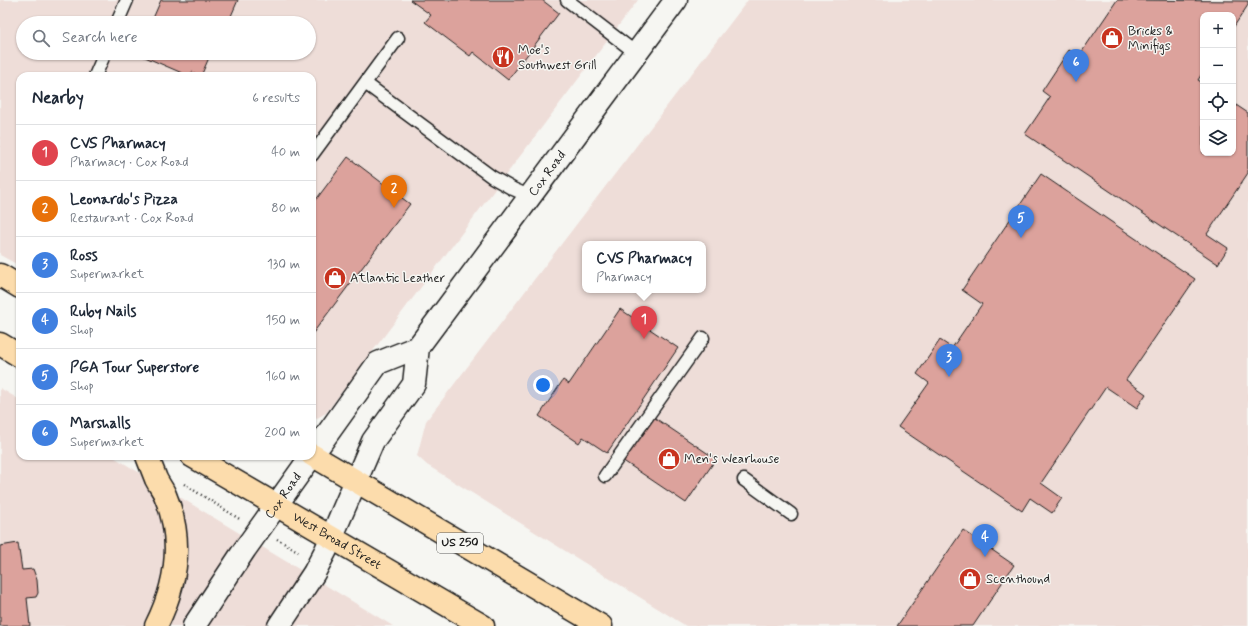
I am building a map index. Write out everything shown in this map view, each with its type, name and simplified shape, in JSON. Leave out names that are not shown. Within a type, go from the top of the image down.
[{"type":"main road","name":"Cox Road","points":[[316,450],[378,363],[418,347],[676,0]]},
{"type":"main road","points":[[0,275],[16,285]]},
{"type":"main road","points":[[0,344],[16,354]]},
{"type":"main road","points":[[279,626],[319,565],[373,441],[414,384],[418,347]]},
{"type":"main road","name":"US 250","points":[[316,458],[601,626]]},
{"type":"main road","points":[[149,460],[156,479],[165,494],[171,512],[177,552],[172,588],[167,604],[156,626]]},
{"type":"main road","name":"West Broad Street","points":[[199,460],[482,626]]},
{"type":"main road","name":"Cox Road","points":[[194,626],[245,549],[309,460]]},
{"type":"lane","points":[[120,16],[127,0]]},
{"type":"lane","points":[[567,0],[636,53]]},
{"type":"lane","points":[[316,149],[398,38]]},
{"type":"lane","points":[[97,72],[102,60]]},
{"type":"lane","points":[[364,83],[492,177],[529,196]]},
{"type":"lane","points":[[606,476],[703,338]]},
{"type":"lane","points":[[744,480],[791,514]]},
{"type":"path","points":[[183,484],[246,523]]},
{"type":"path","points":[[276,539],[299,552]]},
{"type":"shaded area","points":[[0,0],[638,0],[326,413],[316,419],[316,72],[16,72],[16,264],[0,255]]},
{"type":"shaded area","points":[[748,0],[1248,0],[1248,626],[686,626],[427,465],[417,456],[426,421]]},
{"type":"shaded area","points":[[0,388],[16,398],[16,460],[119,460],[393,626],[0,626]]},
{"type":"building","points":[[161,0],[238,0],[231,16],[154,16]]},
{"type":"building","points":[[410,0],[542,0],[559,13],[508,80],[473,52],[470,56],[425,22],[431,15]]},
{"type":"building","points":[[1117,0],[1248,1],[1248,5],[1236,23],[1236,12],[1200,12],[1200,77],[1198,80],[1200,81],[1200,156],[1236,156],[1236,105],[1248,113],[1248,173],[1207,234],[1228,248],[1218,264],[1025,134],[1050,97],[1042,91],[1069,50],[1079,56]]},
{"type":"building","points":[[152,60],[208,60],[203,72],[180,72]]},
{"type":"building","points":[[348,157],[410,204],[316,329],[316,200]]},
{"type":"building","points":[[1041,174],[1195,279],[1126,380],[1146,394],[1137,408],[1106,387],[1041,483],[1062,498],[1052,513],[1030,498],[1022,511],[898,427],[929,383],[917,374],[940,340],[952,348],[982,304],[962,290]]},
{"type":"building","points":[[620,309],[678,348],[607,453],[583,437],[579,443],[539,416],[563,380],[569,384]]},
{"type":"building","name":"Men's Wearhouse","points":[[652,416],[716,459],[686,503],[622,460]]},
{"type":"building","points":[[963,530],[1014,565],[973,626],[897,626]]},
{"type":"building","points":[[18,543],[22,570],[33,569],[37,580],[38,593],[36,597],[27,598],[30,626],[0,626],[0,546]]},
{"type":"place","name":"Bricks & Minifigs","points":[[1112,38]]},
{"type":"place","name":"Moe's Southwest Grill","points":[[503,57]]},
{"type":"place","name":"Marshalls","points":[[1076,82]]},
{"type":"place","name":"Leonardo's Pizza","points":[[394,208]]},
{"type":"place","name":"PGA Tour Superstore","points":[[1021,238]]},
{"type":"place","name":"Atlantic Leather","points":[[335,278]]},
{"type":"place","name":"CVS Pharmacy","points":[[644,339]]},
{"type":"place","name":"Ross","points":[[949,377]]},
{"type":"place","name":"Men's Wearhouse","points":[[669,459]]},
{"type":"place","name":"Ruby Nails","points":[[985,557]]},
{"type":"place","name":"Scenthound","points":[[970,579]]}]
